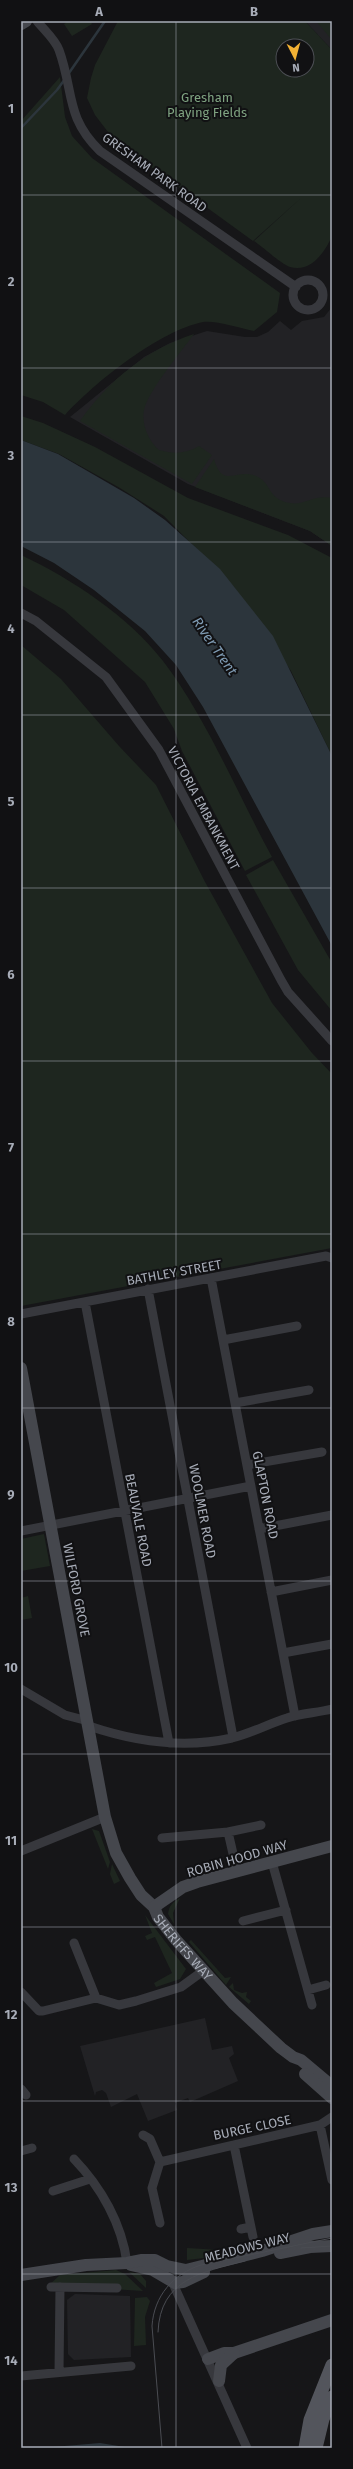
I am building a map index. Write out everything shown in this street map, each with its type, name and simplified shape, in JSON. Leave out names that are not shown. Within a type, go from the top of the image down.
[{"type":"main road","points":[[316,2448],[327,2399],[332,2365]]},
{"type":"main road","points":[[304,2448],[310,2420],[327,2399]]},
{"type":"street","points":[[21,24],[26,21]]},
{"type":"street","name":"GRESHAM PARK ROAD","points":[[37,21],[56,44],[76,120],[87,138],[100,151],[296,287]]},
{"type":"street","name":"VICTORIA EMBANKMENT","points":[[21,613],[36,621],[106,677],[145,729],[159,750],[288,992],[332,1041]]},
{"type":"street","name":"BATHLEY STREET","points":[[21,1314],[326,1256],[331,1259]]},
{"type":"street","name":"GLAPTON ROAD","points":[[211,1278],[295,1716]]},
{"type":"street","name":"WOOLMER ROAD","points":[[148,1289],[233,1737]]},
{"type":"street","name":"BEAUVALE ROAD","points":[[84,1302],[169,1743]]},
{"type":"street","points":[[223,1340],[297,1326]]},
{"type":"street","name":"WILFORD GROVE","points":[[21,1368],[105,1817]]},
{"type":"street","points":[[235,1403],[309,1390]]},
{"type":"street","points":[[247,1466],[322,1452]]},
{"type":"street","points":[[21,1531],[251,1486]]},
{"type":"street","points":[[259,1529],[332,1515]]},
{"type":"street","points":[[271,1592],[332,1580]]},
{"type":"street","points":[[283,1654],[332,1644]]},
{"type":"street","points":[[21,1689],[65,1715],[123,1737],[169,1743],[198,1743],[233,1737],[295,1716],[332,1709]]},
{"type":"street","points":[[21,1851],[105,1817]]},
{"type":"street","name":"SHERIFFS WAY","points":[[105,1817],[123,1865],[140,1895],[154,1907],[158,1917],[202,1970],[233,2003],[292,2056],[295,2065],[331,2093]]},
{"type":"street","points":[[162,1838],[228,1832],[261,1825]]},
{"type":"street","points":[[228,1832],[237,1870]]},
{"type":"street","name":"ROBIN HOOD WAY","points":[[154,1907],[184,1887],[237,1870],[332,1846]]},
{"type":"street","points":[[272,1862],[312,2005]]},
{"type":"street","points":[[243,1921],[286,1910]]},
{"type":"street","points":[[74,1943],[96,1998]]},
{"type":"street","points":[[21,1992],[39,2011],[96,1998],[119,2005],[181,1987],[202,1970]]},
{"type":"street","points":[[308,1990],[326,1985]]},
{"type":"street","name":"BURGE CLOSE","points":[[160,2162],[175,2157],[320,2126],[332,2117]]},
{"type":"street","points":[[320,2126],[329,2179]]},
{"type":"street","points":[[143,2134],[150,2140],[160,2162],[152,2188],[160,2223]]},
{"type":"street","points":[[234,2145],[253,2236]]},
{"type":"street","points":[[21,2151],[32,2148]]},
{"type":"street","points":[[77,2162],[104,2198],[123,2238],[127,2263]]},
{"type":"street","points":[[53,2191],[90,2179]]},
{"type":"street","points":[[241,2228],[251,2227]]},
{"type":"street","name":"MEADOWS WAY","points":[[178,2282],[175,2276],[186,2270],[262,2251],[313,2234],[332,2231]]},
{"type":"street","name":"MEADOWS WAY","points":[[127,2263],[153,2270],[178,2282],[202,2272],[245,2261],[297,2249],[332,2246]]},
{"type":"street","name":"MEADOWS WAY","points":[[21,2275],[86,2265],[127,2263],[135,2260],[155,2260],[167,2266],[186,2270]]},
{"type":"street","points":[[167,2266],[178,2282],[180,2298],[219,2381],[247,2448]]},
{"type":"street","points":[[59,2372],[55,2287],[117,2288]]},
{"type":"street","points":[[208,2359],[224,2353],[234,2353],[332,2320]]},
{"type":"street","points":[[315,2325],[332,2326]]},
{"type":"street","points":[[219,2381],[221,2365],[234,2353]]},
{"type":"street","points":[[21,2376],[131,2366]]},
{"type":"street","points":[[309,2448],[327,2399]]},
{"type":"shaded area","points":[[305,21],[332,21],[332,50]]},
{"type":"shaded area","points":[[332,307],[332,546],[310,531],[188,484],[70,417],[144,357],[170,343],[207,331],[245,337],[257,337],[268,332],[280,321],[291,330],[302,321],[324,317]]},
{"type":"shaded area","points":[[205,2018],[212,2050],[232,2046],[234,2054],[229,2058],[238,2081],[190,2102],[188,2098],[175,2103],[177,2110],[148,2121],[137,2094],[111,2107],[106,2093],[102,2090],[96,2092],[95,2096],[80,2046]]},
{"type":"shaded area","points":[[75,2294],[130,2296],[131,2357],[74,2360],[68,2354],[67,2300]]},
{"type":"green space","points":[[68,21],[90,21],[92,24],[72,36],[64,24]]},
{"type":"green space","name":"Gresham Playing Fields","points":[[118,21],[305,21],[332,50],[332,236],[321,254],[311,264],[304,267],[290,267],[254,241],[301,198],[253,241],[129,151],[108,132],[95,115],[87,98],[95,65]]},
{"type":"green space","points":[[316,21],[332,21],[332,40]]},
{"type":"green space","points":[[60,77],[65,117],[72,136],[92,158],[280,293],[277,312],[254,331],[214,322],[203,322],[186,327],[148,347],[110,373],[65,415],[43,402],[21,395],[21,121]]},
{"type":"green space","points":[[194,334],[152,393],[147,402],[143,415],[149,438],[159,450],[184,452],[199,446],[212,455],[192,484],[80,421],[103,393],[130,368],[160,348]]},
{"type":"green space","points":[[21,416],[43,423],[95,447],[188,498],[288,535],[332,558],[332,756],[291,671],[234,587],[164,516],[120,488],[59,454],[21,440]]},
{"type":"green space","points":[[214,459],[222,474],[232,476],[250,474],[258,477],[266,483],[273,495],[283,501],[300,503],[325,497],[332,498],[332,546],[310,531],[195,487]]},
{"type":"green space","points":[[21,555],[60,575],[98,600],[133,629],[163,661],[179,683],[207,731],[272,857],[245,871],[182,751],[174,729],[145,682],[64,610],[21,585]]},
{"type":"green space","points":[[21,645],[61,679],[119,746],[156,785],[204,880],[272,1003],[312,1053],[332,1074],[332,1248],[21,1306]]},
{"type":"green space","points":[[273,860],[332,963],[332,1011],[298,970],[246,875]]},
{"type":"green space","points":[[44,1534],[50,1566],[21,1571],[21,1539]]},
{"type":"green space","points":[[28,1596],[32,1618],[21,1620],[21,1598]]},
{"type":"green space","points":[[92,1829],[99,1831],[110,1862],[108,1869]]},
{"type":"green space","points":[[112,1864],[120,1881],[114,1884],[110,1874]]},
{"type":"green space","points":[[180,1898],[173,1913],[174,1924],[168,1914],[169,1908]]},
{"type":"green space","points":[[145,1915],[186,1969],[180,1979],[156,1987],[154,1983],[172,1973],[155,1937],[147,1940],[145,1936],[152,1933]]},
{"type":"green space","points":[[191,1940],[225,1978],[231,1977],[226,1985],[189,1942]]},
{"type":"green space","points":[[233,1983],[234,1990],[242,1993],[247,1992],[246,1997],[251,2001],[249,2004],[229,1987]]},
{"type":"green space","points":[[255,2247],[246,2253],[187,2260],[187,2248],[220,2250]]},
{"type":"green space","points":[[116,2270],[125,2274],[143,2291],[49,2285],[60,2275]]},
{"type":"green space","points":[[129,2272],[140,2274],[146,2281],[146,2288]]},
{"type":"green space","points":[[147,2297],[150,2301],[145,2317],[146,2345],[134,2346],[135,2298]]},
{"type":"water","name":"River Trent","points":[[21,440],[58,454],[134,498],[165,520],[220,569],[273,636],[332,756],[332,946],[203,707],[176,665],[145,631],[94,590],[54,563],[21,546]]},
{"type":"water","points":[[100,2443],[131,2448],[41,2448]]},
{"type":"waterway","points":[[69,73],[105,21]]},
{"type":"waterway","points":[[21,128],[57,90],[65,79]]},
{"type":"tram line","points":[[162,2448],[152,2326],[157,2305],[167,2288],[182,2274],[201,2265],[332,2238]]},
{"type":"tram line","points":[[301,2248],[332,2246]]},
{"type":"tram line","points":[[158,2332],[161,2314],[166,2300],[175,2289],[199,2274],[245,2261]]}]
